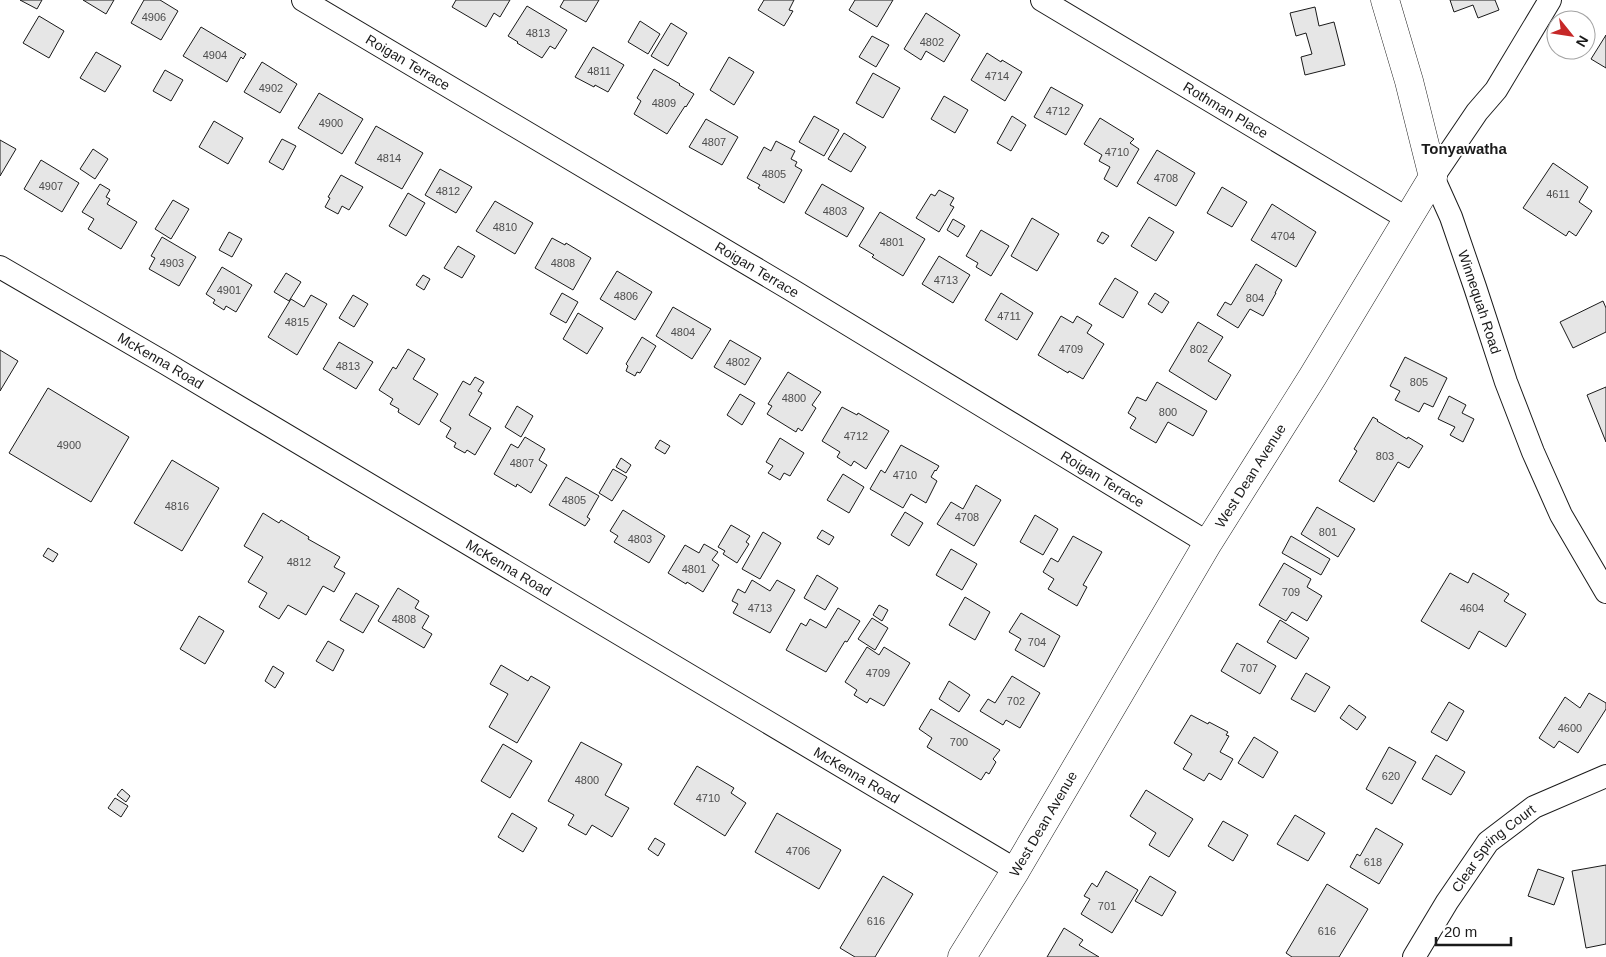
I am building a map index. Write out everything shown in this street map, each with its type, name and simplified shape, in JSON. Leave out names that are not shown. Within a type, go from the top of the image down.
[{"type":"street","name":"Roigan Terrace","points":[[303,0],[790,289],[1208,543]]},
{"type":"street","name":"Rothman Place","points":[[1042,0],[1408,219]]},
{"type":"street","name":"Winnequah Road","points":[[1385,0],[1409,80],[1433,177],[1451,217],[1506,382],[1533,452],[1561,516],[1598,562],[1606,592]]},
{"type":"street","name":"West Dean Avenue","points":[[962,957],[1016,870],[1208,543],[1314,376],[1433,177],[1476,112],[1496,90],[1550,0]]},
{"type":"street","name":"McKenna Road","points":[[0,266],[1016,870]]},
{"type":"street","name":"Clear Spring Court","points":[[1414,957],[1447,902],[1488,842],[1534,807],[1606,776]]},
{"type":"building","points":[[20,0],[42,0],[37,9]]},
{"type":"building","points":[[83,0],[114,0],[106,14]]},
{"type":"building","points":[[144,0],[160,0],[178,11],[161,40],[131,23]]},
{"type":"building","points":[[456,0],[510,0],[500,17],[494,13],[486,27],[452,7]]},
{"type":"building","points":[[564,0],[599,0],[586,22],[560,7]]},
{"type":"building","points":[[764,0],[794,0],[789,10],[793,11],[784,26],[758,10]]},
{"type":"building","points":[[855,0],[893,0],[877,27],[849,10]]},
{"type":"building","points":[[1450,0],[1495,0],[1499,10],[1478,18],[1473,5],[1454,12]]},
{"type":"building","points":[[527,6],[567,30],[555,49],[550,46],[542,58],[508,36]]},
{"type":"building","points":[[1315,7],[1319,26],[1334,22],[1345,65],[1305,75],[1301,57],[1312,54],[1306,33],[1296,36],[1290,13]]},
{"type":"building","points":[[926,13],[960,35],[944,62],[926,51],[921,60],[904,49]]},
{"type":"building","points":[[39,16],[64,31],[49,58],[23,43]]},
{"type":"building","points":[[640,21],[660,34],[648,54],[628,42]]},
{"type":"building","points":[[671,23],[687,33],[668,66],[651,56]]},
{"type":"building","points":[[201,27],[246,54],[243,59],[241,57],[227,82],[183,56]]},
{"type":"building","points":[[1606,35],[1606,68],[1593,60],[1596,60],[1596,51]]},
{"type":"building","points":[[872,36],[889,45],[876,67],[859,57]]},
{"type":"building","points":[[593,47],[624,65],[608,92],[575,77]]},
{"type":"building","points":[[96,52],[121,66],[105,92],[80,78]]},
{"type":"building","points":[[987,53],[1022,72],[1005,101],[971,80]]},
{"type":"building","points":[[729,57],[754,72],[734,105],[710,90]]},
{"type":"building","points":[[262,62],[297,84],[280,113],[244,92]]},
{"type":"building","points":[[654,69],[694,94],[667,134],[634,114],[641,101],[637,98]]},
{"type":"building","points":[[165,70],[183,80],[171,101],[153,91]]},
{"type":"building","points":[[873,73],[900,88],[883,118],[856,103]]},
{"type":"building","points":[[1051,87],[1083,105],[1066,135],[1034,117]]},
{"type":"building","points":[[319,93],[363,119],[342,154],[298,128]]},
{"type":"building","points":[[944,96],[968,110],[955,133],[931,119]]},
{"type":"building","points":[[814,116],[839,130],[824,156],[799,142]]},
{"type":"building","points":[[1012,116],[1026,125],[1011,151],[997,143]]},
{"type":"building","points":[[1100,118],[1134,139],[1130,143],[1139,149],[1117,187],[1104,179],[1110,167],[1099,161],[1102,155],[1084,144]]},
{"type":"building","points":[[706,119],[738,137],[722,165],[689,147]]},
{"type":"building","points":[[214,121],[243,138],[228,164],[199,147]]},
{"type":"building","points":[[376,126],[423,153],[402,189],[355,163]]},
{"type":"building","points":[[844,133],[866,147],[851,172],[828,159]]},
{"type":"building","points":[[282,139],[296,146],[283,170],[269,162]]},
{"type":"building","points":[[0,140],[16,149],[0,176]]},
{"type":"building","points":[[776,141],[795,151],[791,159],[797,162],[795,166],[802,170],[784,203],[758,188],[760,185],[747,178],[764,147],[771,151]]},
{"type":"building","points":[[93,149],[108,159],[95,179],[80,169]]},
{"type":"building","points":[[1157,150],[1195,173],[1176,206],[1137,183]]},
{"type":"building","points":[[41,160],[79,183],[62,212],[24,189]]},
{"type":"building","points":[[1553,163],[1588,187],[1579,202],[1592,211],[1576,236],[1569,231],[1566,236],[1523,208]]},
{"type":"building","points":[[440,169],[472,187],[456,213],[425,195]]},
{"type":"building","points":[[341,175],[363,187],[349,210],[342,206],[338,214],[325,207],[330,198],[328,197]]},
{"type":"building","points":[[100,184],[110,190],[106,197],[110,199],[107,204],[137,222],[121,249],[88,229],[94,219],[82,212]]},
{"type":"building","points":[[822,184],[864,208],[847,237],[805,213]]},
{"type":"building","points":[[1222,187],[1247,202],[1232,227],[1207,213]]},
{"type":"building","points":[[939,190],[954,198],[950,205],[954,207],[939,232],[916,218],[931,194],[935,196]]},
{"type":"building","points":[[408,193],[425,203],[406,236],[389,226]]},
{"type":"building","points":[[173,200],[189,209],[171,239],[155,229]]},
{"type":"building","points":[[495,201],[533,223],[515,254],[476,231]]},
{"type":"building","points":[[1272,204],[1316,232],[1296,267],[1251,240]]},
{"type":"building","points":[[880,212],[925,239],[903,276],[872,257],[874,255],[859,246]]},
{"type":"building","points":[[1149,217],[1174,232],[1156,261],[1131,246]]},
{"type":"building","points":[[1032,218],[1059,234],[1037,271],[1011,256]]},
{"type":"building","points":[[953,219],[965,226],[958,237],[947,230]]},
{"type":"building","points":[[981,230],[1009,246],[991,276],[976,267],[978,263],[966,256]]},
{"type":"building","points":[[229,232],[242,239],[232,257],[219,250]]},
{"type":"building","points":[[1102,232],[1109,236],[1103,244],[1097,241]]},
{"type":"building","points":[[162,237],[196,257],[179,286],[149,269],[155,258],[151,256]]},
{"type":"building","points":[[552,238],[565,245],[566,243],[591,258],[573,290],[535,268]]},
{"type":"building","points":[[458,246],[475,256],[462,278],[444,268]]},
{"type":"building","points":[[939,256],[970,275],[953,303],[922,284]]},
{"type":"building","points":[[1256,264],[1282,280],[1263,316],[1250,309],[1238,328],[1217,315],[1225,302],[1231,305]]},
{"type":"building","points":[[222,267],[252,285],[236,312],[226,306],[224,310],[213,303],[215,300],[206,294]]},
{"type":"building","points":[[617,271],[652,292],[635,320],[600,299]]},
{"type":"building","points":[[286,273],[301,282],[289,301],[274,292]]},
{"type":"building","points":[[423,275],[430,279],[424,290],[416,285]]},
{"type":"building","points":[[1115,278],[1138,292],[1123,318],[1099,304]]},
{"type":"building","points":[[562,293],[578,302],[566,323],[550,314]]},
{"type":"building","points":[[1001,293],[1033,313],[1017,340],[985,320]]},
{"type":"building","points":[[1155,293],[1169,302],[1162,313],[1148,304]]},
{"type":"building","points":[[311,295],[327,304],[297,355],[268,337],[291,299],[304,307]]},
{"type":"building","points":[[353,295],[368,304],[354,327],[339,318]]},
{"type":"building","points":[[1603,301],[1606,308],[1606,332],[1573,348],[1560,322]]},
{"type":"building","points":[[673,307],[711,329],[692,359],[656,336]]},
{"type":"building","points":[[578,313],[603,328],[587,354],[563,339]]},
{"type":"building","points":[[1061,316],[1073,323],[1077,316],[1092,325],[1087,333],[1104,344],[1083,379],[1069,371],[1068,373],[1038,355]]},
{"type":"building","points":[[1198,322],[1223,337],[1208,361],[1231,375],[1216,400],[1169,371]]},
{"type":"building","points":[[642,337],[656,346],[640,373],[637,372],[635,376],[626,371],[628,366],[626,364]]},
{"type":"building","points":[[730,340],[761,358],[745,385],[714,367]]},
{"type":"building","points":[[339,342],[373,362],[356,389],[323,369]]},
{"type":"building","points":[[408,349],[425,359],[413,379],[438,394],[419,425],[398,412],[399,409],[390,404],[393,399],[379,390],[393,367],[396,369]]},
{"type":"building","points":[[0,350],[18,361],[0,391]]},
{"type":"building","points":[[1405,357],[1447,378],[1433,407],[1424,403],[1419,412],[1395,400],[1400,391],[1390,386]]},
{"type":"building","points":[[788,372],[821,392],[812,405],[816,408],[802,431],[798,428],[796,432],[767,414],[772,406],[768,404]]},
{"type":"building","points":[[475,377],[484,382],[478,391],[482,393],[469,415],[491,428],[475,455],[467,450],[465,453],[454,447],[456,443],[446,437],[451,428],[440,421],[463,381],[470,385]]},
{"type":"building","points":[[1157,382],[1207,411],[1193,436],[1168,422],[1156,443],[1130,428],[1136,418],[1128,413],[1137,397],[1146,401]]},
{"type":"building","points":[[1606,387],[1606,442],[1587,395]]},
{"type":"building","points":[[48,388],[129,437],[91,502],[9,453]]},
{"type":"building","points":[[740,394],[755,403],[742,425],[727,415]]},
{"type":"building","points":[[1449,396],[1466,405],[1462,413],[1474,419],[1463,442],[1450,435],[1455,427],[1438,419]]},
{"type":"building","points":[[517,406],[533,416],[521,437],[505,427]]},
{"type":"building","points":[[842,407],[857,415],[858,413],[889,431],[866,469],[854,461],[851,466],[837,457],[840,452],[822,441]]},
{"type":"building","points":[[1373,417],[1407,439],[1408,437],[1423,446],[1409,468],[1398,462],[1374,502],[1339,481],[1357,451],[1354,449]]},
{"type":"building","points":[[525,437],[545,449],[539,460],[547,465],[531,493],[517,484],[516,487],[494,474],[511,444],[518,448]]},
{"type":"building","points":[[780,438],[804,453],[790,476],[784,473],[780,480],[768,473],[773,466],[766,462]]},
{"type":"building","points":[[660,440],[670,446],[665,454],[655,448]]},
{"type":"building","points":[[901,445],[939,466],[931,477],[937,481],[926,503],[911,494],[903,508],[870,489],[881,470],[885,473]]},
{"type":"building","points":[[621,458],[631,465],[626,473],[616,467]]},
{"type":"building","points":[[172,460],[219,488],[182,551],[134,523]]},
{"type":"building","points":[[613,469],[627,477],[612,501],[599,493]]},
{"type":"building","points":[[843,474],[864,487],[849,513],[827,500]]},
{"type":"building","points":[[566,477],[599,496],[587,517],[590,519],[585,526],[549,505]]},
{"type":"building","points":[[976,485],[1001,500],[974,546],[937,524],[951,502],[963,509]]},
{"type":"building","points":[[1317,507],[1355,529],[1338,557],[1301,534]]},
{"type":"building","points":[[623,510],[665,536],[649,563],[614,542],[618,536],[610,531]]},
{"type":"building","points":[[905,512],[923,523],[909,546],[891,535]]},
{"type":"building","points":[[263,513],[279,523],[281,520],[309,537],[308,539],[340,557],[334,567],[345,573],[334,592],[323,586],[306,615],[288,605],[279,619],[259,607],[267,593],[248,582],[263,557],[244,546]]},
{"type":"building","points":[[1035,515],[1058,529],[1043,555],[1020,542]]},
{"type":"building","points":[[731,525],[750,536],[746,542],[749,544],[737,563],[723,554],[725,551],[718,547]]},
{"type":"building","points":[[822,530],[834,537],[829,545],[817,538]]},
{"type":"building","points":[[763,532],[781,543],[760,579],[742,569]]},
{"type":"building","points":[[1073,536],[1102,552],[1083,585],[1087,587],[1077,606],[1048,589],[1054,579],[1043,572],[1051,558],[1058,562]]},
{"type":"building","points":[[1291,536],[1330,559],[1321,575],[1282,553]]},
{"type":"building","points":[[704,544],[718,552],[712,560],[719,565],[703,592],[668,573],[685,545],[699,553]]},
{"type":"building","points":[[48,548],[58,554],[53,562],[43,556]]},
{"type":"building","points":[[951,549],[977,564],[962,590],[936,575]]},
{"type":"building","points":[[1284,563],[1311,579],[1307,587],[1322,596],[1307,621],[1292,612],[1286,621],[1259,605]]},
{"type":"building","points":[[1450,573],[1468,583],[1473,573],[1509,594],[1504,601],[1526,614],[1506,647],[1479,631],[1469,649],[1421,621]]},
{"type":"building","points":[[817,575],[838,588],[825,610],[804,598]]},
{"type":"building","points":[[752,580],[770,591],[777,580],[795,590],[770,633],[733,613],[738,604],[732,601],[738,589],[745,593]]},
{"type":"building","points":[[398,588],[419,601],[415,608],[429,616],[422,628],[432,634],[424,648],[378,621]]},
{"type":"building","points":[[356,593],[379,606],[363,633],[340,620]]},
{"type":"building","points":[[965,597],[990,612],[975,640],[949,625]]},
{"type":"building","points":[[879,605],[888,610],[882,621],[873,615]]},
{"type":"building","points":[[838,608],[860,621],[826,672],[786,650],[801,623],[806,626],[810,619],[826,628]]},
{"type":"building","points":[[1021,613],[1060,636],[1044,667],[1015,650],[1021,639],[1009,632]]},
{"type":"building","points":[[199,616],[224,631],[205,664],[180,649]]},
{"type":"building","points":[[872,618],[888,628],[875,650],[858,639]]},
{"type":"building","points":[[1280,620],[1309,638],[1296,659],[1267,642]]},
{"type":"building","points":[[328,641],[344,650],[333,671],[316,661]]},
{"type":"building","points":[[1237,643],[1276,666],[1260,694],[1221,671]]},
{"type":"building","points":[[867,647],[879,655],[884,647],[910,663],[884,706],[870,698],[867,703],[854,695],[857,690],[845,682]]},
{"type":"building","points":[[501,665],[528,681],[531,676],[550,687],[517,743],[489,727],[508,694],[490,684]]},
{"type":"building","points":[[273,666],[284,673],[275,688],[265,681]]},
{"type":"building","points":[[1306,673],[1330,687],[1315,712],[1291,699]]},
{"type":"building","points":[[1012,676],[1040,693],[1020,728],[1006,720],[1003,725],[980,711],[988,699],[995,703]]},
{"type":"building","points":[[949,681],[970,695],[959,712],[939,699]]},
{"type":"building","points":[[1589,693],[1606,703],[1606,709],[1578,753],[1559,741],[1554,748],[1539,738],[1565,697],[1580,708]]},
{"type":"building","points":[[1449,702],[1464,711],[1447,741],[1431,732]]},
{"type":"building","points":[[1349,705],[1366,717],[1357,730],[1340,718]]},
{"type":"building","points":[[931,709],[1000,750],[993,759],[996,762],[989,774],[986,772],[981,780],[927,747],[932,738],[919,729]]},
{"type":"building","points":[[1191,715],[1228,732],[1226,735],[1229,736],[1220,752],[1233,759],[1221,780],[1209,773],[1204,781],[1183,769],[1192,754],[1174,743]]},
{"type":"building","points":[[1254,737],[1278,752],[1263,778],[1238,763]]},
{"type":"building","points":[[581,742],[622,764],[605,795],[629,808],[612,837],[592,825],[586,835],[568,825],[574,815],[548,801]]},
{"type":"building","points":[[503,744],[532,761],[510,798],[481,781]]},
{"type":"building","points":[[1389,747],[1416,762],[1392,804],[1366,789]]},
{"type":"building","points":[[1436,755],[1465,772],[1451,795],[1422,779]]},
{"type":"building","points":[[697,766],[734,788],[731,793],[746,803],[725,836],[674,804]]},
{"type":"building","points":[[122,789],[130,796],[126,802],[117,795]]},
{"type":"building","points":[[1146,790],[1193,819],[1169,857],[1149,845],[1156,833],[1130,816]]},
{"type":"building","points":[[115,798],[128,806],[121,817],[108,808]]},
{"type":"building","points":[[512,813],[537,828],[523,852],[498,837]]},
{"type":"building","points":[[777,813],[841,850],[819,889],[755,852]]},
{"type":"building","points":[[1295,815],[1325,833],[1308,861],[1277,844]]},
{"type":"building","points":[[1223,821],[1248,835],[1233,861],[1208,846]]},
{"type":"building","points":[[1376,828],[1403,844],[1379,884],[1350,867],[1357,854],[1360,856]]},
{"type":"building","points":[[655,838],[665,844],[658,856],[648,849]]},
{"type":"building","points":[[1606,865],[1606,944],[1586,948],[1572,871]]},
{"type":"building","points":[[1538,869],[1564,878],[1554,905],[1528,896]]},
{"type":"building","points":[[1106,871],[1138,890],[1112,933],[1081,914],[1090,899],[1084,896],[1092,883],[1097,887]]},
{"type":"building","points":[[883,876],[913,894],[875,957],[855,957],[840,948]]},
{"type":"building","points":[[1150,876],[1176,892],[1162,916],[1135,901]]},
{"type":"building","points":[[1327,884],[1368,909],[1339,957],[1292,957],[1286,953]]},
{"type":"building","points":[[1064,928],[1083,940],[1079,945],[1099,957],[1047,957]]},
{"type":"district","name":"Tonyawatha","points":[[1464,148]]}]
